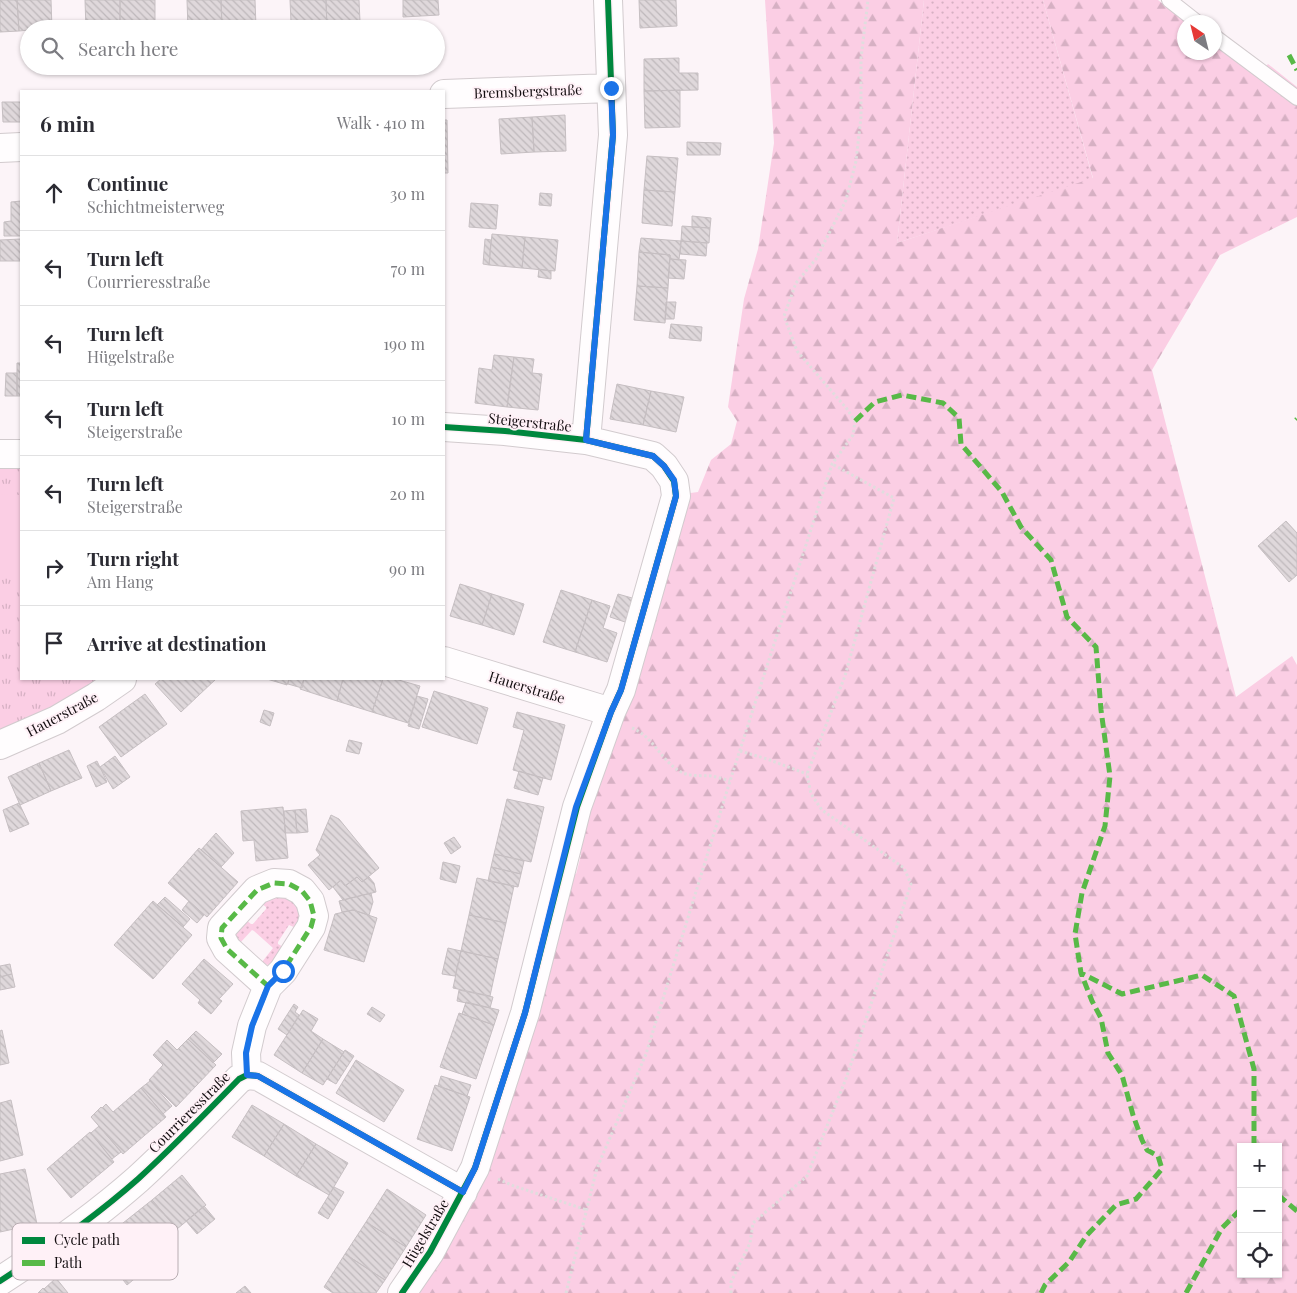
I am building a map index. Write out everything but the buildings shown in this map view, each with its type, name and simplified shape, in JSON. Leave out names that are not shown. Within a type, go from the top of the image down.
[{"type":"street","points":[[586,440],[613,135],[608,0]]},
{"type":"street","name":"Bremsbergstraße","points":[[445,94],[611,88]]},
{"type":"street","points":[[0,148],[20,147]]},
{"type":"street","name":"Steigerstraße","points":[[445,427],[505,431],[586,440],[653,456],[664,466],[674,480],[676,496]]},
{"type":"street","points":[[0,454],[20,454]]},
{"type":"street","name":"Hügelstraße","points":[[402,1293],[430,1252],[475,1168],[525,1013],[576,807],[621,690],[676,496]]},
{"type":"street","name":"Hauerstraße","points":[[445,661],[609,718]]},
{"type":"street","name":"Hauerstraße","points":[[0,746],[57,720],[121,680]]},
{"type":"street","points":[[247,1075],[246,1053],[252,1026],[268,986]]},
{"type":"street","name":"Courrieresstraße","points":[[84,1223],[138,1180],[239,1079],[247,1075],[258,1076],[463,1192]]},
{"type":"street","name":"Courrieresstraße","points":[[0,1281],[12,1273]]},
{"type":"lane","points":[[1169,0],[1188,15]]},
{"type":"lane","points":[[1222,42],[1297,98]]},
{"type":"path","points":[[566,1293],[598,1168],[646,1054],[730,781],[832,464],[852,435],[855,421],[797,351],[784,316],[796,283],[816,259],[846,200],[856,161],[861,117],[861,58],[868,0]]},
{"type":"path","points":[[731,1293],[731,1282],[750,1243],[753,1223],[807,1176],[847,1076],[911,884],[904,868],[822,810],[810,794],[807,774],[845,676],[894,498],[832,464]]},
{"type":"path","points":[[609,718],[641,732],[672,766],[682,773],[710,776],[730,781]]},
{"type":"path","points":[[740,751],[807,774]]},
{"type":"path","points":[[475,1168],[514,1186],[587,1210]]},
{"type":"green space","points":[[765,0],[924,0],[897,243],[1093,178],[1043,0],[1158,0],[1177,15],[1177,60],[1222,60],[1222,50],[1257,76],[1268,64],[1297,87],[1297,217],[1220,255],[1152,370],[1236,697],[1292,656],[1297,665],[1297,1293],[412,1293],[439,1252],[565,872],[576,874],[581,855],[570,852],[683,494],[698,492],[711,460],[731,444],[737,421],[728,407],[744,299],[758,249],[774,143]]},
{"type":"green space","points":[[924,0],[1043,0],[1093,179],[897,243]]},
{"type":"green space","points":[[0,459],[20,460],[20,680],[98,680],[51,709],[0,732]]},
{"type":"green space","points":[[0,494],[20,495],[20,578],[0,578]]},
{"type":"green space","points":[[265,897],[288,897],[300,911],[299,923],[296,928],[289,925],[278,942],[278,944],[285,948],[271,966],[262,962],[273,948],[254,931],[252,930],[240,943],[234,934],[245,919],[253,924],[266,909],[261,903]]},
{"type":"marked path","points":[[1289,55],[1297,70]]},
{"type":"marked path","points":[[855,421],[875,402],[902,395],[943,403],[959,418],[961,444],[1002,492],[1021,527],[1051,560],[1067,617],[1096,647],[1101,710],[1110,776],[1105,826],[1082,893],[1075,934],[1081,973],[1122,994],[1202,975],[1234,996],[1254,1069],[1254,1143]]},
{"type":"marked path","points":[[247,1075],[246,1053],[252,1026],[268,986],[283,971],[311,927],[314,916],[310,901],[302,891],[289,884],[274,883],[257,890],[222,928],[221,938],[227,949],[268,986]]},
{"type":"marked path","points":[[1041,1293],[1045,1285],[1069,1262],[1087,1235],[1116,1205],[1136,1199],[1162,1169],[1158,1156],[1147,1150],[1142,1140],[1122,1075],[1108,1053],[1101,1018],[1081,973]]},
{"type":"marked path","points":[[1282,1198],[1297,1211]]},
{"type":"marked path","points":[[1186,1293],[1222,1228],[1237,1213]]},
{"type":"cycle path","points":[[586,440],[613,135],[608,0]]},
{"type":"cycle path","points":[[402,1293],[430,1252],[475,1168],[525,1013],[577,807],[611,712],[621,690],[676,496],[674,481],[664,466],[653,456],[586,440],[505,431],[445,427]]},
{"type":"cycle path","points":[[84,1223],[138,1179],[239,1079],[247,1075],[258,1076],[463,1192]]},
{"type":"cycle path","points":[[0,1281],[12,1273]]},
{"type":"route","points":[[283,971],[268,986],[252,1026],[246,1053],[247,1075],[258,1076],[463,1192],[475,1168],[525,1013],[576,807],[621,690],[676,496],[674,480],[664,466],[653,456],[586,440],[613,135],[611,88]]}]
